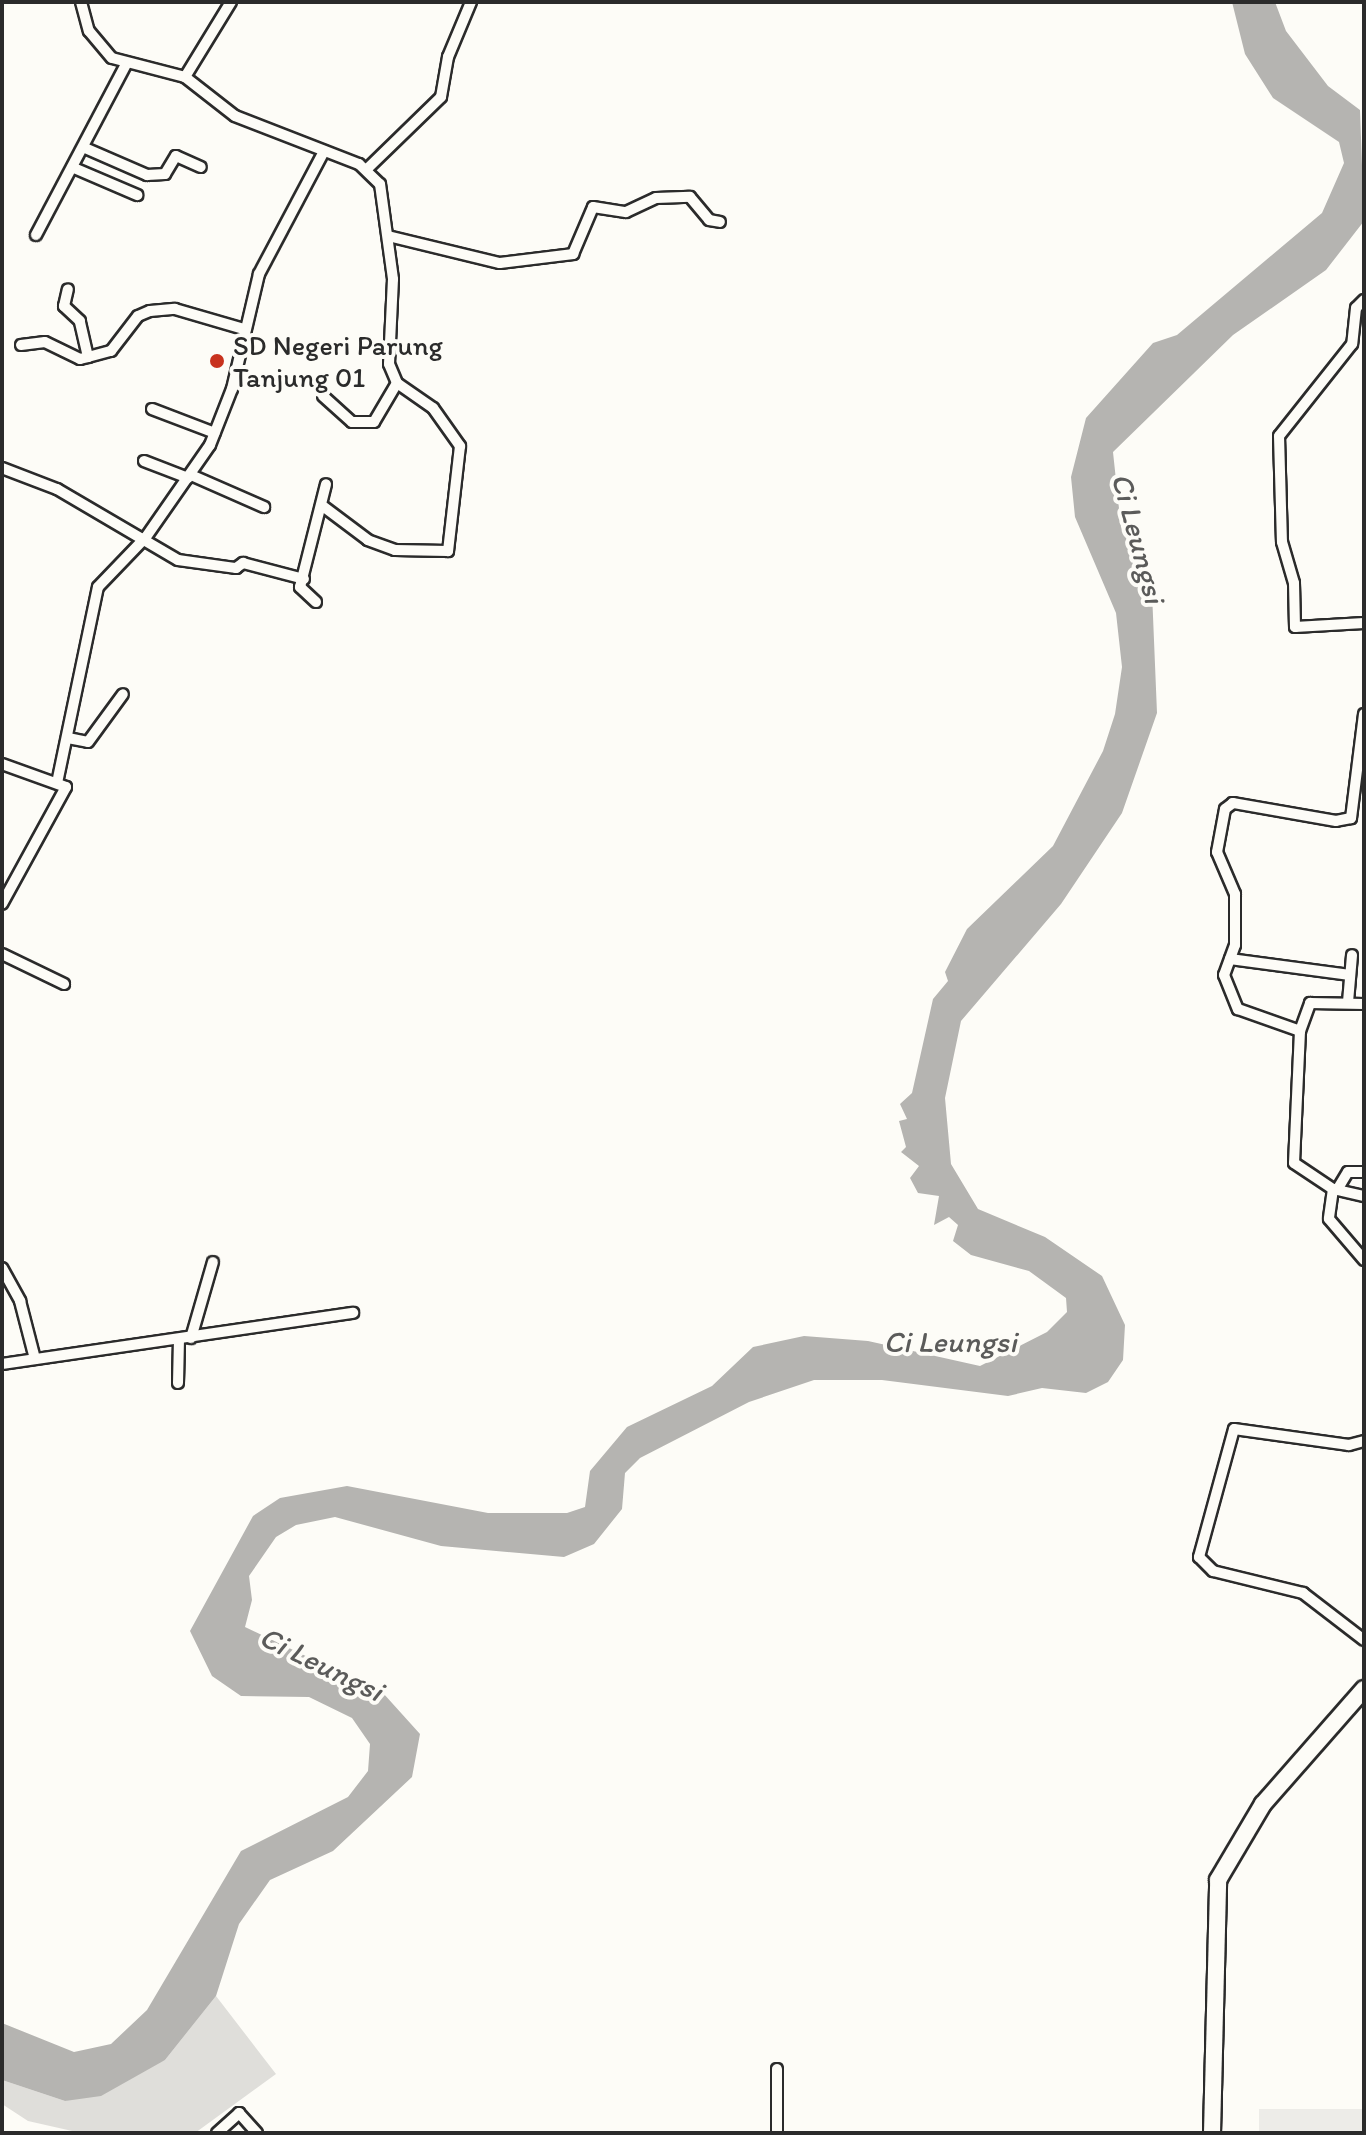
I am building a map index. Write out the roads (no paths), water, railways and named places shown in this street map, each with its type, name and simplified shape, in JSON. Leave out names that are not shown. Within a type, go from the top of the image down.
[{"type":"main road","points":[[1212,2133],[1218,1880],[1263,1804],[1364,1689]]},
{"type":"street","points":[[81,2],[101,49],[126,64],[185,77],[235,116],[368,168],[383,192],[393,307],[388,347],[397,383],[451,430],[460,446],[459,479],[445,553],[395,550],[368,540],[319,505],[326,484]]},
{"type":"street","points":[[185,77],[231,2]]},
{"type":"street","points":[[368,168],[441,97],[448,57],[471,2]]},
{"type":"street","points":[[36,235],[85,148],[126,64]]},
{"type":"street","points":[[85,148],[147,175],[165,174],[176,156],[201,167]]},
{"type":"street","points":[[57,783],[98,587],[146,537],[189,477],[215,433],[259,274],[324,151]]},
{"type":"street","points":[[74,168],[137,195]]},
{"type":"street","points":[[388,236],[500,263],[573,254],[593,207],[626,212],[656,198],[690,197],[709,220],[720,222]]},
{"type":"street","points":[[68,289],[64,306],[80,321],[88,357]]},
{"type":"street","points":[[1363,302],[1352,344],[1279,436],[1282,542],[1295,588],[1295,627],[1364,623]]},
{"type":"street","points":[[21,345],[39,341],[88,357],[111,351],[138,316],[150,311],[175,309],[244,329]]},
{"type":"street","points":[[323,396],[352,422],[374,422],[397,383]]},
{"type":"street","points":[[152,409],[215,433]]},
{"type":"street","points":[[144,461],[264,507]]},
{"type":"street","points":[[2,468],[57,489],[146,537],[178,560],[236,568],[243,563],[304,579]]},
{"type":"street","points":[[316,602],[301,592],[324,507]]},
{"type":"street","points":[[68,738],[88,742],[123,694]]},
{"type":"street","points":[[1300,1031],[1238,1009],[1224,975],[1230,959],[1235,894],[1217,852],[1225,809],[1238,802],[1343,822],[1353,814],[1362,772],[1364,714]]},
{"type":"street","points":[[2,764],[66,787],[6,887],[2,904]]},
{"type":"street","points":[[2,954],[64,984]]},
{"type":"street","points":[[1348,1002],[1352,955]]},
{"type":"street","points":[[1230,959],[1350,975]]},
{"type":"street","points":[[1364,1004],[1310,1003],[1300,1031],[1294,1163],[1335,1189],[1364,1196]]},
{"type":"street","points":[[1363,1172],[1348,1172],[1335,1189],[1329,1219],[1364,1260]]},
{"type":"street","points":[[178,1383],[185,1339],[213,1262]]},
{"type":"street","points":[[2,1268],[20,1301],[35,1359]]},
{"type":"street","points":[[2,1364],[353,1313]]},
{"type":"street","points":[[1364,1441],[1349,1445],[1234,1429],[1199,1557],[1213,1571],[1316,1599],[1364,1640]]},
{"type":"street","points":[[777,2069],[777,2133]]},
{"type":"street","points":[[217,2133],[239,2113],[257,2133]]},
{"type":"water","name":"Ci Leungsi","points":[[1232,2],[1275,2],[1286,31],[1328,86],[1360,110],[1364,221],[1326,270],[1233,335],[1113,452],[1121,527],[1152,592],[1157,713],[1122,813],[1061,904],[961,1021],[945,1098],[951,1164],[978,1209],[1045,1237],[1102,1276],[1125,1325],[1123,1360],[1108,1382],[1086,1393],[1042,1388],[1008,1396],[882,1380],[814,1380],[749,1402],[640,1458],[625,1473],[622,1509],[594,1544],[564,1557],[441,1546],[335,1517],[296,1525],[276,1537],[249,1576],[252,1600],[245,1627],[383,1693],[420,1734],[412,1777],[333,1851],[270,1880],[239,1924],[216,1996],[165,2060],[101,2096],[65,2101],[2,2080],[2,2023],[74,2052],[111,2044],[147,2010],[241,1851],[348,1797],[368,1771],[370,1744],[352,1718],[309,1697],[241,1696],[212,1676],[190,1631],[253,1516],[280,1498],[347,1486],[488,1513],[567,1513],[585,1507],[590,1471],[627,1427],[712,1386],[753,1347],[804,1336],[868,1341],[980,1366],[1047,1332],[1067,1312],[1066,1298],[1029,1271],[971,1255],[953,1241],[958,1225],[949,1217],[934,1225],[939,1196],[918,1193],[910,1178],[919,1166],[901,1152],[906,1147],[899,1121],[907,1119],[900,1104],[912,1093],[933,999],[948,981],[945,972],[967,929],[1053,846],[1103,751],[1115,714],[1122,667],[1116,613],[1075,517],[1071,477],[1086,418],[1153,343],[1177,335],[1322,213],[1344,163],[1339,142],[1273,98],[1245,54]]},
{"type":"place","name":"SD Negeri Parung Tanjung 01","points":[[217,361]]}]
